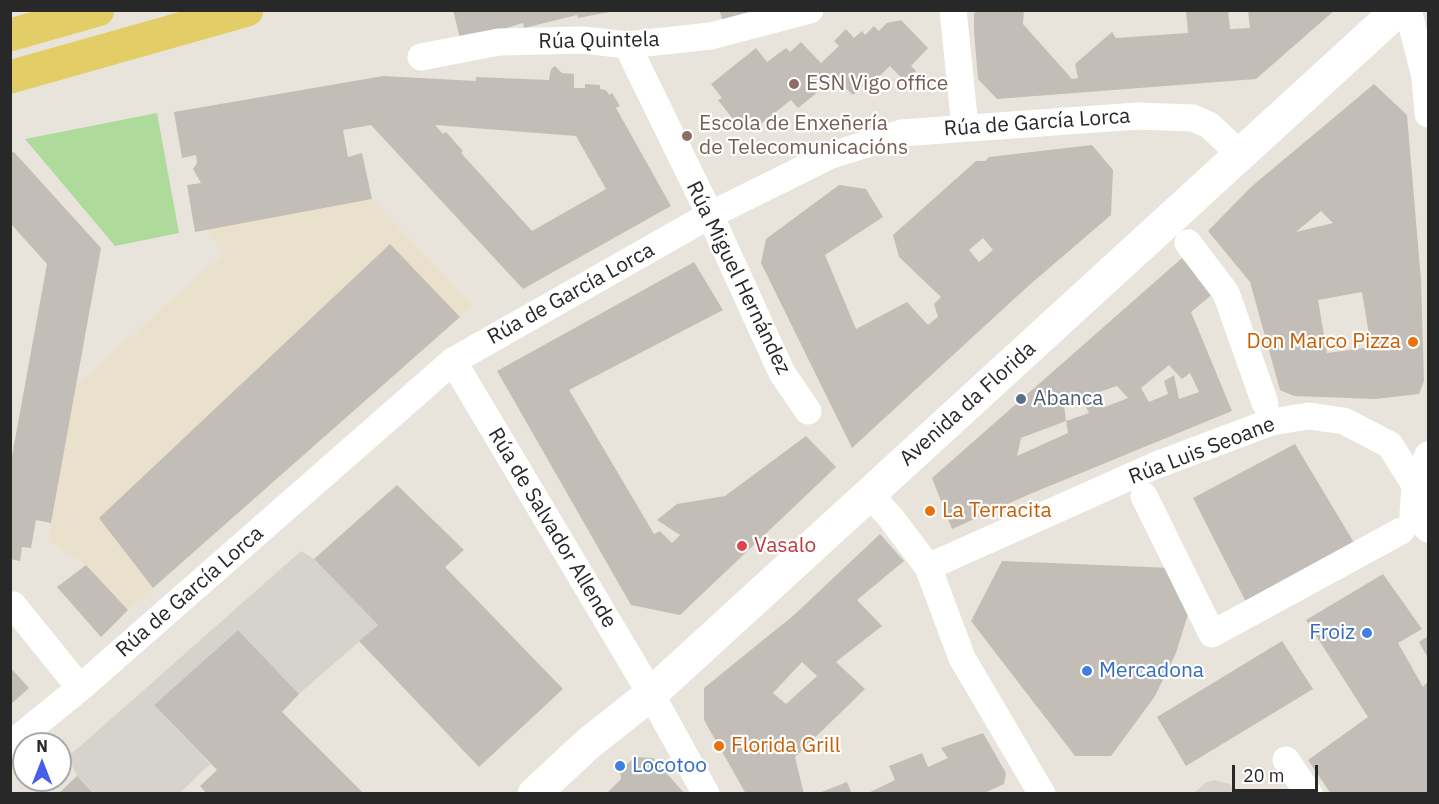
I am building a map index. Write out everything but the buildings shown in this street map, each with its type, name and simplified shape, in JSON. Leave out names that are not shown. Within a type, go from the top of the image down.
[{"type":"main road","points":[[10,35],[98,10]]},
{"type":"main road","points":[[10,77],[247,10]]},
{"type":"main road","name":"Avenida da Florida","points":[[534,794],[589,743],[651,694],[1398,10]]},
{"type":"street","name":"Rúa Quintela","points":[[421,57],[499,42],[583,40],[627,45],[711,36],[810,10]]},
{"type":"street","points":[[952,10],[965,127]]},
{"type":"street","points":[[1408,10],[1425,77],[1428,114]]},
{"type":"street","points":[[1417,10],[1428,18]]},
{"type":"street","name":"Rúa Miguel Hernández","points":[[627,45],[710,215],[782,373],[808,411]]},
{"type":"street","name":"Rúa de García Lorca","points":[[10,745],[80,688],[453,362],[710,215],[829,156],[901,133],[1137,116],[1193,118],[1209,125],[1241,155]]},
{"type":"street","points":[[1188,243],[1226,293],[1265,404]]},
{"type":"street","name":"Rúa de Salvador Allende","points":[[453,362],[651,694],[706,794]]},
{"type":"street","name":"Rúa Luis Seoane","points":[[928,567],[1154,466],[1271,422],[1309,416],[1344,421],[1390,445],[1414,485]]},
{"type":"street","points":[[1428,455],[1414,485],[1413,514],[1428,529]]},
{"type":"street","points":[[869,494],[891,518],[928,567],[962,658],[1042,794]]},
{"type":"street","points":[[1144,496],[1212,634],[1401,531]]},
{"type":"street","points":[[13,605],[80,688]]},
{"type":"street","points":[[1286,760],[1309,794]]},
{"type":"shaded area","points":[[372,199],[473,306],[128,610],[86,565],[48,541],[76,386],[223,254],[207,229]]},
{"type":"shaded area","points":[[301,551],[314,559],[378,625],[299,694],[238,630],[154,705],[210,764],[180,793],[94,793],[77,776],[72,765],[72,753]]},
{"type":"shaded area","points":[[1214,780],[1230,784],[1240,793],[1194,793],[1205,783]]},
{"type":"green space","points":[[157,113],[179,233],[115,246],[25,139]]},
{"type":"place","name":"ESN Vigo office","points":[[794,84]]},
{"type":"place","name":"Escola de Enxeñería de Telecomunicacións","points":[[687,136]]},
{"type":"place","name":"Don Marco Pizza","points":[[1413,342]]},
{"type":"place","name":"Abanca","points":[[1021,399]]},
{"type":"place","name":"La Terracita","points":[[930,511]]},
{"type":"place","name":"Vasalo","points":[[742,546]]},
{"type":"place","name":"Froiz","points":[[1367,633]]},
{"type":"place","name":"Mercadona","points":[[1087,671]]},
{"type":"place","name":"Florida Grill","points":[[719,746]]},
{"type":"place","name":"Locotoo","points":[[620,766]]}]
